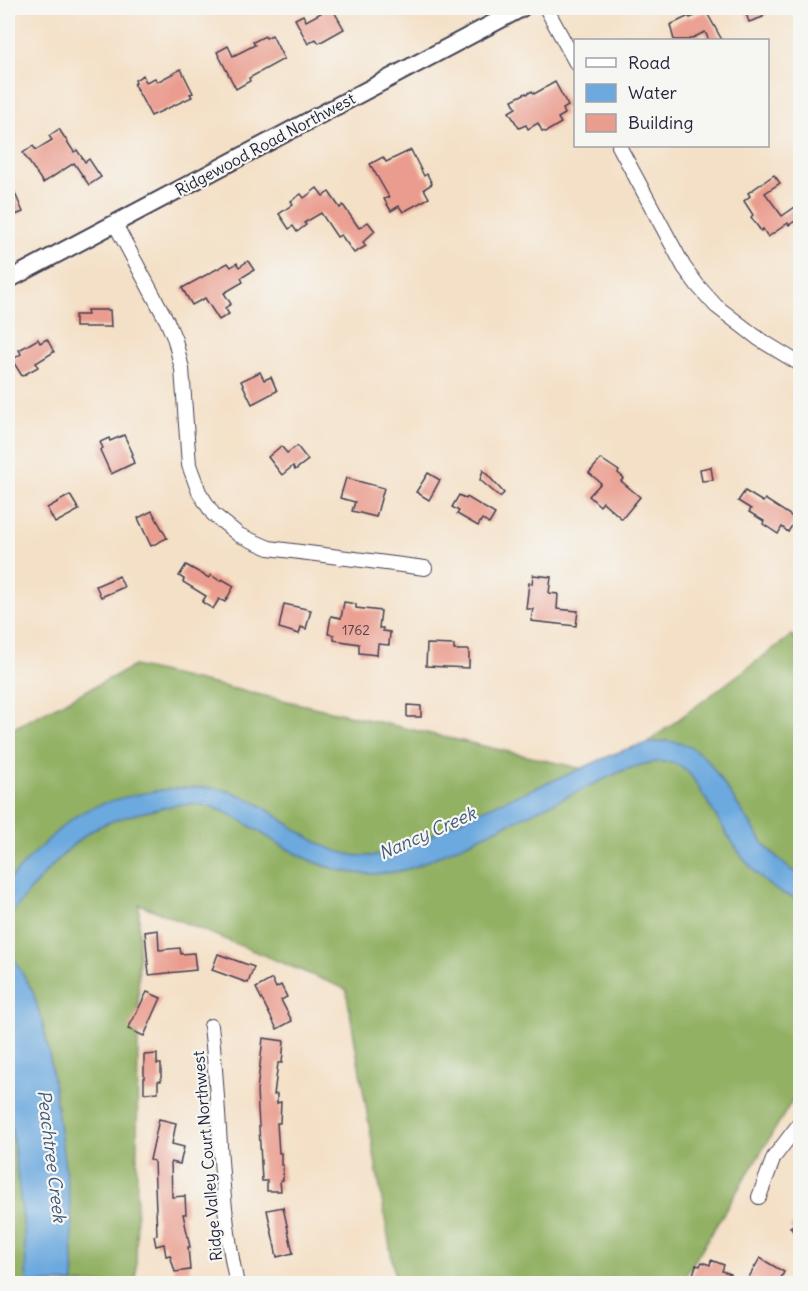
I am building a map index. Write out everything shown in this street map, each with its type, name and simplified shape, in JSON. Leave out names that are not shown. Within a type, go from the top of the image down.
[{"type":"street","name":"Ridgewood Road Northwest","points":[[8,280],[522,8]]},
{"type":"street","points":[[546,8],[574,59]]},
{"type":"street","points":[[620,147],[684,267],[698,286],[716,306],[759,339],[801,364]]},
{"type":"street","points":[[115,225],[176,340],[182,369],[189,465],[199,492],[213,514],[239,535],[269,548],[426,568]]},
{"type":"street","name":"Ridge Valley Court Northwest","points":[[210,1026],[216,1076],[225,1209],[230,1252],[237,1284]]},
{"type":"street","points":[[759,1197],[774,1157],[801,1123]]},
{"type":"green space","points":[[792,635],[800,645],[800,1088],[681,1283],[420,1284],[395,1277],[346,989],[139,904],[136,1283],[8,1284],[8,731],[134,666],[605,774]]},
{"type":"water","points":[[665,741],[689,747],[709,762],[766,847],[791,870],[800,874],[800,898],[784,894],[770,886],[756,873],[732,842],[690,775],[678,765],[660,762],[622,771],[415,867],[380,874],[348,872],[316,863],[284,847],[231,815],[212,807],[191,804],[160,808],[122,818],[93,830],[70,848],[8,918],[8,881],[23,865],[73,818],[121,798],[181,788],[226,790],[260,805],[312,839],[339,852],[354,855],[382,855],[404,848],[471,815],[614,754]]},
{"type":"water","name":"Peachtree Creek","points":[[8,948],[33,992],[50,1058],[71,1211],[74,1283],[27,1283],[23,1220],[8,1100]]},
{"type":"building","points":[[319,8],[332,8],[344,29],[319,43],[316,39],[308,44],[295,19],[303,15],[306,21],[321,13]]},
{"type":"building","points":[[744,8],[778,8],[778,9],[749,22]]},
{"type":"building","points":[[706,11],[721,39],[708,39],[705,32],[690,39],[674,39],[670,25],[689,16],[690,18]]},
{"type":"building","points":[[272,35],[284,59],[249,78],[250,81],[236,89],[217,52],[228,46],[233,56],[255,45],[253,42]]},
{"type":"building","points":[[181,69],[193,93],[190,94],[192,97],[151,116],[134,84],[135,80],[143,75],[146,82],[155,78],[157,82]]},
{"type":"building","points":[[555,82],[568,106],[563,109],[565,114],[558,118],[561,123],[546,132],[542,131],[538,123],[528,129],[526,125],[519,128],[509,112],[516,108],[512,100],[532,91],[534,94]]},
{"type":"building","points":[[59,129],[74,152],[77,150],[85,162],[89,159],[101,177],[89,185],[74,163],[43,183],[23,153],[33,146],[36,150],[52,140],[49,136]]},
{"type":"building","points":[[411,150],[424,176],[427,174],[432,184],[424,189],[429,198],[403,212],[399,206],[391,211],[384,199],[389,197],[370,164],[383,157],[386,162]]},
{"type":"building","points":[[774,175],[780,183],[765,193],[782,216],[801,203],[801,217],[768,237],[751,217],[753,215],[744,201],[750,196],[748,193]]},
{"type":"building","points":[[8,177],[23,212],[8,218]]},
{"type":"building","points":[[317,188],[323,196],[329,192],[340,208],[343,205],[359,228],[368,222],[375,231],[363,242],[366,246],[354,253],[341,235],[337,237],[321,213],[304,223],[306,225],[297,232],[293,226],[289,229],[279,214],[293,204],[291,201],[301,194],[304,198]]},
{"type":"building","points":[[248,261],[254,270],[241,278],[243,282],[224,293],[231,304],[225,308],[229,314],[219,320],[205,298],[192,305],[182,288],[228,263],[231,267],[237,263],[239,267]]},
{"type":"building","points":[[87,310],[110,310],[111,327],[75,327],[75,315],[88,315]]},
{"type":"building","points":[[38,339],[40,343],[47,339],[54,352],[36,363],[38,367],[22,376],[12,360],[21,354],[19,350]]},
{"type":"building","points":[[260,372],[264,380],[271,377],[277,391],[252,404],[241,381]]},
{"type":"building","points":[[124,435],[133,454],[131,455],[134,463],[111,474],[100,450],[103,448],[100,442],[109,438],[110,441]]},
{"type":"building","points":[[281,446],[287,453],[297,446],[308,460],[295,470],[293,466],[282,475],[268,457]]},
{"type":"building","points":[[601,459],[619,471],[618,473],[624,478],[621,481],[640,497],[622,519],[603,502],[600,506],[589,496],[601,483],[589,473]]},
{"type":"building","points":[[711,467],[713,480],[702,481],[700,469]]},
{"type":"building","points":[[483,470],[504,493],[500,497],[480,480]]},
{"type":"building","points":[[428,473],[440,480],[429,500],[416,492]]},
{"type":"building","points":[[346,478],[384,488],[376,517],[352,511],[355,502],[340,498]]},
{"type":"building","points":[[745,491],[763,502],[765,499],[796,519],[788,532],[782,527],[778,534],[763,524],[764,521],[749,512],[751,509],[738,501]]},
{"type":"building","points":[[70,495],[79,510],[55,523],[47,508]]},
{"type":"building","points":[[459,495],[466,499],[467,497],[495,514],[489,524],[482,519],[478,526],[457,514],[459,511],[452,507]]},
{"type":"building","points":[[152,511],[167,538],[151,546],[138,518]]},
{"type":"building","points":[[186,565],[209,578],[211,575],[234,586],[225,602],[219,599],[213,609],[202,602],[206,596],[183,582],[184,579],[179,576]]},
{"type":"building","points":[[533,575],[551,577],[549,593],[558,594],[557,609],[578,611],[576,626],[531,621],[533,609],[526,609],[529,583],[532,584]]},
{"type":"building","points":[[119,576],[124,587],[101,597],[96,586]]},
{"type":"building","points":[[344,602],[356,604],[356,608],[381,611],[379,628],[390,632],[389,645],[378,644],[377,655],[359,653],[359,644],[334,640],[334,635],[328,634],[331,616],[341,618]]},
{"type":"building","points":[[284,604],[311,610],[306,629],[301,627],[299,634],[279,628]]},
{"type":"building","points":[[427,644],[454,645],[454,650],[469,650],[469,668],[426,666]]},
{"type":"building","points":[[407,705],[421,706],[421,717],[407,717]]},
{"type":"building","points":[[158,930],[159,950],[180,948],[181,954],[194,953],[196,970],[149,975],[145,932]]},
{"type":"building","points":[[218,954],[254,967],[248,983],[212,970]]},
{"type":"building","points":[[272,979],[276,988],[281,985],[287,997],[281,1000],[292,1021],[277,1029],[256,988]]},
{"type":"building","points":[[147,992],[161,998],[144,1036],[128,1029]]},
{"type":"building","points":[[263,1038],[284,1041],[282,1063],[278,1063],[274,1095],[277,1094],[277,1103],[281,1102],[280,1123],[277,1123],[279,1153],[281,1153],[281,1165],[283,1165],[281,1191],[267,1191],[267,1181],[262,1181],[257,1091]]},
{"type":"building","points":[[157,1054],[157,1064],[161,1064],[161,1081],[158,1081],[158,1092],[144,1093],[144,1055]]},
{"type":"building","points":[[159,1119],[176,1123],[172,1144],[184,1147],[180,1164],[171,1162],[172,1197],[185,1196],[186,1214],[183,1214],[190,1247],[188,1247],[190,1270],[175,1272],[170,1255],[166,1256],[164,1244],[156,1246],[154,1161],[150,1160]]},
{"type":"building","points":[[283,1207],[293,1253],[277,1257],[267,1210]]},
{"type":"building","points":[[801,1220],[801,1243],[790,1227]]},
{"type":"building","points":[[760,1258],[784,1272],[778,1284],[745,1284]]},
{"type":"building","points":[[711,1260],[724,1265],[722,1271],[731,1274],[728,1284],[698,1284],[691,1281],[696,1265],[700,1266],[702,1262],[710,1265]]},
{"type":"water label","name":"Nancy Creek","points":[[427,833]]}]
